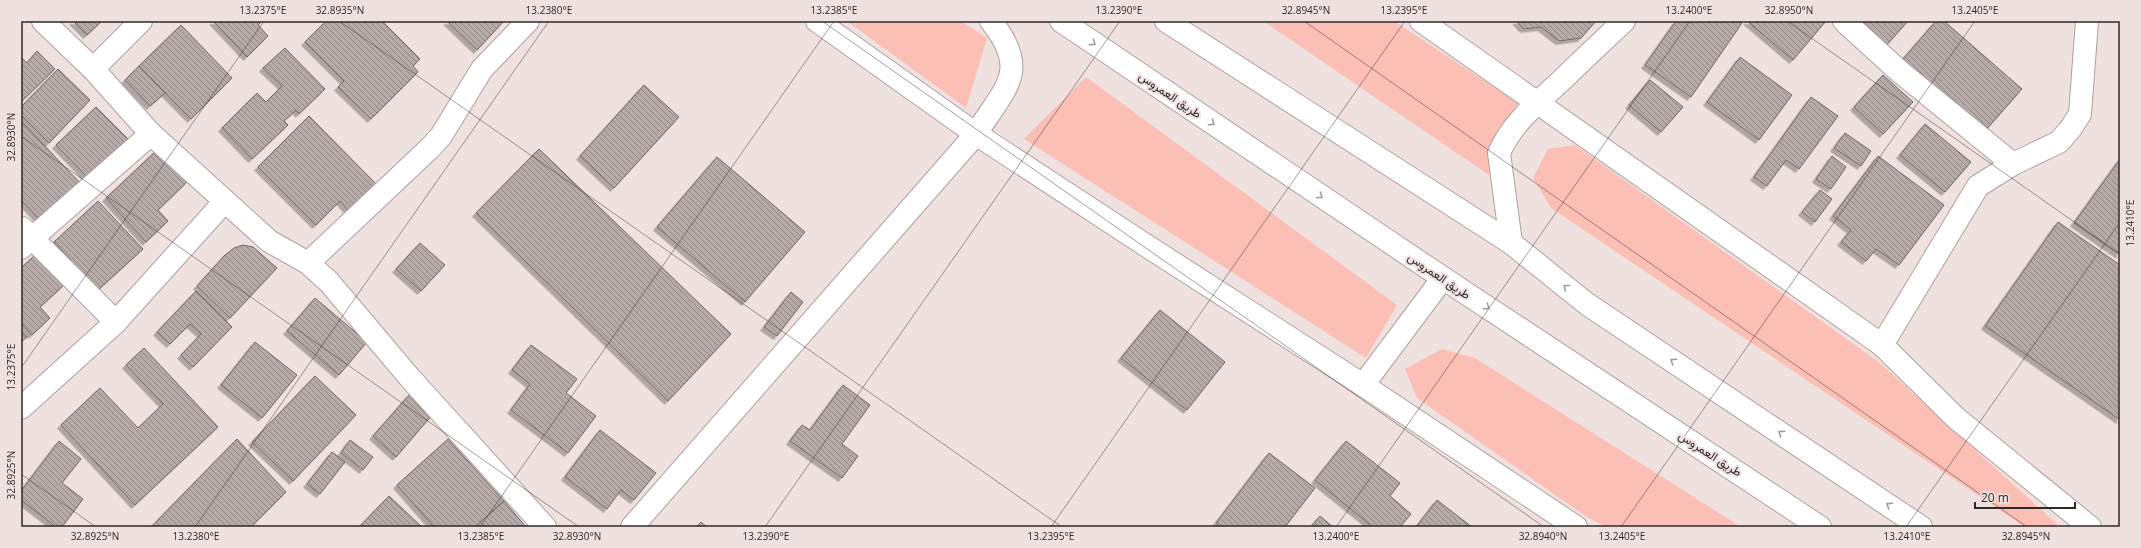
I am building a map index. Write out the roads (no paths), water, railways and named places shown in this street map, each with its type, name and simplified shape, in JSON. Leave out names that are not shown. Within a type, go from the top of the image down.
[{"type":"street","points":[[43,21],[93,69],[151,134],[225,202],[269,241],[308,263],[329,282],[410,378],[545,527]]},
{"type":"street","points":[[93,69],[141,21]]},
{"type":"street","points":[[308,263],[441,136],[482,69],[528,21]]},
{"type":"street","points":[[817,21],[976,134],[1160,255],[1363,385],[1576,527]]},
{"type":"street","points":[[632,527],[976,134],[1009,82],[1013,70],[1012,56],[1008,44],[991,21]]},
{"type":"street","name":"طريق العمروس","points":[[1061,21],[1443,278],[1820,527]]},
{"type":"street","points":[[1166,21],[1511,243],[1588,304],[1921,527]]},
{"type":"street","points":[[1421,21],[1882,345],[1956,418],[2090,527]]},
{"type":"street","points":[[1511,243],[1499,153],[1504,141],[1514,127],[1537,103],[1624,21]]},
{"type":"street","points":[[1844,21],[1899,71],[2013,164]]},
{"type":"street","points":[[1882,345],[1978,186],[2013,164],[2059,142],[2080,114],[2087,21]]},
{"type":"street","points":[[116,322],[25,238],[151,134]]},
{"type":"street","points":[[21,408],[116,322],[225,202]]},
{"type":"street","points":[[1363,385],[1443,278]]}]
